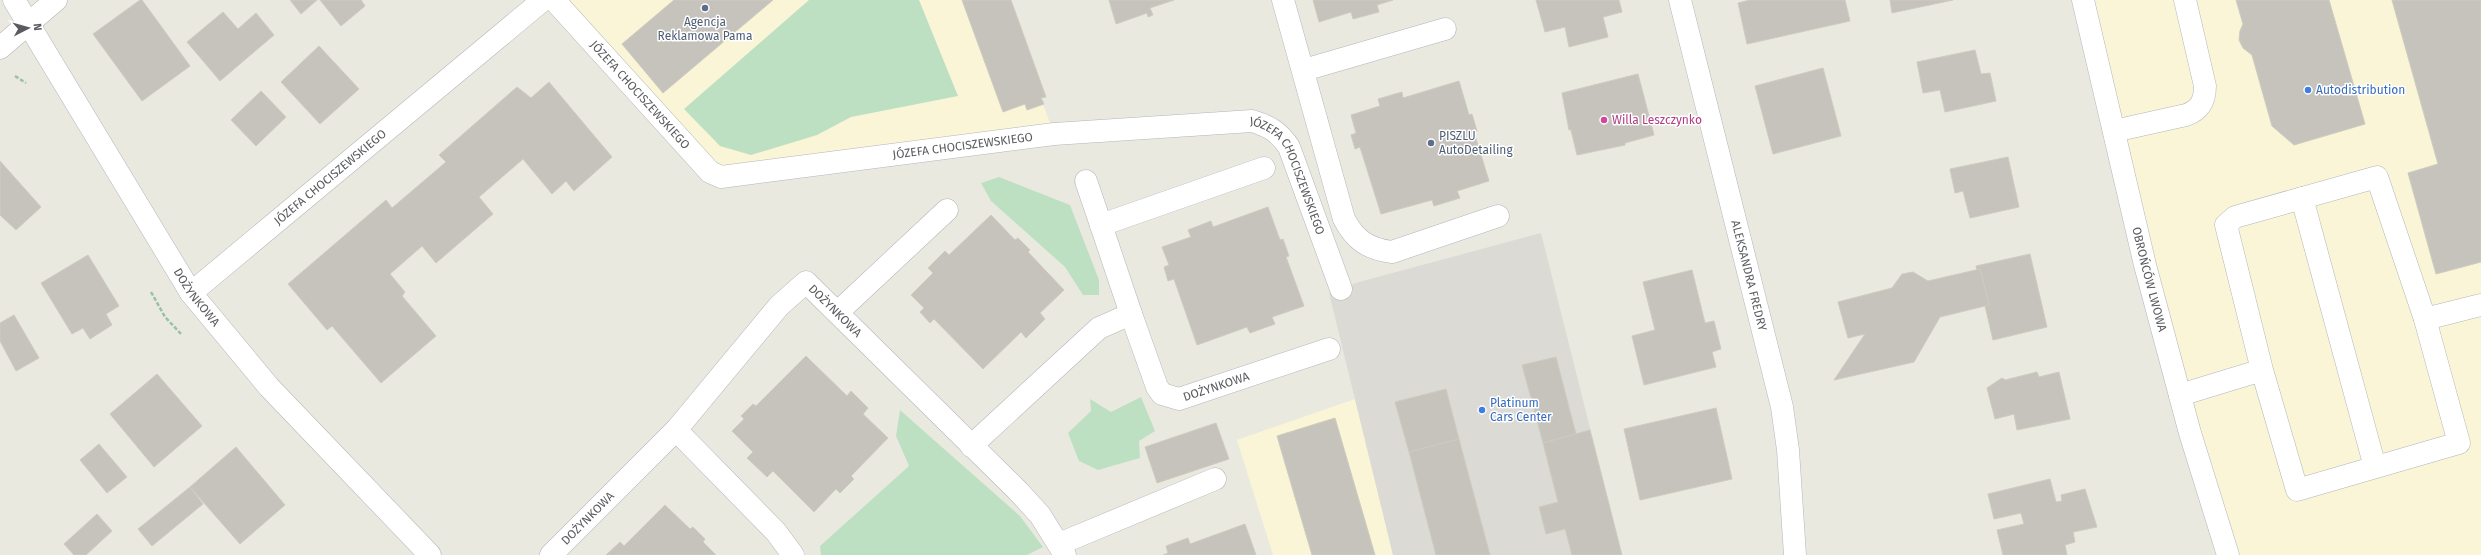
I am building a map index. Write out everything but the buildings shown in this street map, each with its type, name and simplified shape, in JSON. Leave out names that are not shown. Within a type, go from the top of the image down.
[{"type":"street","name":"DOŻYNKOWA","points":[[14,0],[192,293],[269,387],[430,555]]},
{"type":"street","points":[[0,48],[27,23],[56,0]]},
{"type":"street","name":"JÓZEFA CHOCISZEWSKIEGO","points":[[192,293],[544,0]]},
{"type":"street","name":"JÓZEFA CHOCISZEWSKIEGO","points":[[554,0],[710,172],[721,178],[1054,134],[1252,121],[1267,125],[1280,134],[1289,147],[1341,289]]},
{"type":"street","points":[[1283,0],[1304,70],[1344,219],[1351,233],[1362,244],[1376,250],[1399,250],[1498,216]]},
{"type":"street","name":"ALEKSANDRA FREDRY","points":[[1680,0],[1782,408],[1788,450],[1796,555]]},
{"type":"street","name":"OBROŃCÓW LWOWA","points":[[2083,0],[2146,265],[2180,394],[2228,555]]},
{"type":"street","points":[[2114,131],[2186,115],[2195,112],[2201,104],[2205,95],[2204,86],[2185,0]]},
{"type":"street","points":[[1304,70],[1445,29]]},
{"type":"street","points":[[1101,225],[1264,168]]},
{"type":"street","points":[[2377,176],[2425,319],[2459,443],[2297,490],[2262,370],[2226,225],[2236,217],[2377,176]]},
{"type":"street","name":"DOŻYNKOWA","points":[[1086,181],[1157,387],[1162,394],[1174,398],[1187,397],[1329,349]]},
{"type":"street","points":[[2302,198],[2375,467]]},
{"type":"street","points":[[838,312],[947,210]]},
{"type":"street","name":"DOŻYNKOWA","points":[[551,555],[676,430],[779,306],[806,282],[838,312],[1040,515],[1062,549],[1215,479]]},
{"type":"street","points":[[2425,319],[2481,305]]},
{"type":"street","points":[[971,446],[1099,328],[1131,314]]},
{"type":"street","points":[[2180,394],[2262,370]]},
{"type":"street","points":[[676,430],[776,532],[793,555]]},
{"type":"shaded area","points":[[554,0],[1011,0],[1046,97],[1041,99],[1054,134],[727,177]]},
{"type":"shaded area","points":[[2082,0],[2481,0],[2481,555],[2227,555]]},
{"type":"shaded area","points":[[1541,233],[1622,555],[1393,555],[1329,293],[1359,282]]},
{"type":"shaded area","points":[[1355,399],[1393,555],[1273,555],[1237,440]]},
{"type":"green space","points":[[809,0],[919,0],[958,96],[851,117],[817,135],[751,155],[720,146],[684,109]]},
{"type":"green space","points":[[999,177],[1070,205],[1099,280],[1099,295],[1083,295],[1065,267],[991,201],[981,183]]},
{"type":"green space","points":[[1141,397],[1155,431],[1139,441],[1140,458],[1098,470],[1079,461],[1068,433],[1091,411],[1090,399],[1111,412]]},
{"type":"green space","points":[[900,410],[1020,516],[1043,547],[1027,555],[821,555],[820,546],[909,466],[896,436]]},
{"type":"place","name":"Agencja Reklamowa Pama","points":[[705,8]]},
{"type":"place","name":"Autodistribution","points":[[2308,90]]},
{"type":"place","name":"Willa Leszczynko","points":[[1604,120]]},
{"type":"place","name":"PISZLU AutoDetailing","points":[[1431,143]]},
{"type":"place","name":"Platinum Cars Center","points":[[1482,410]]}]
